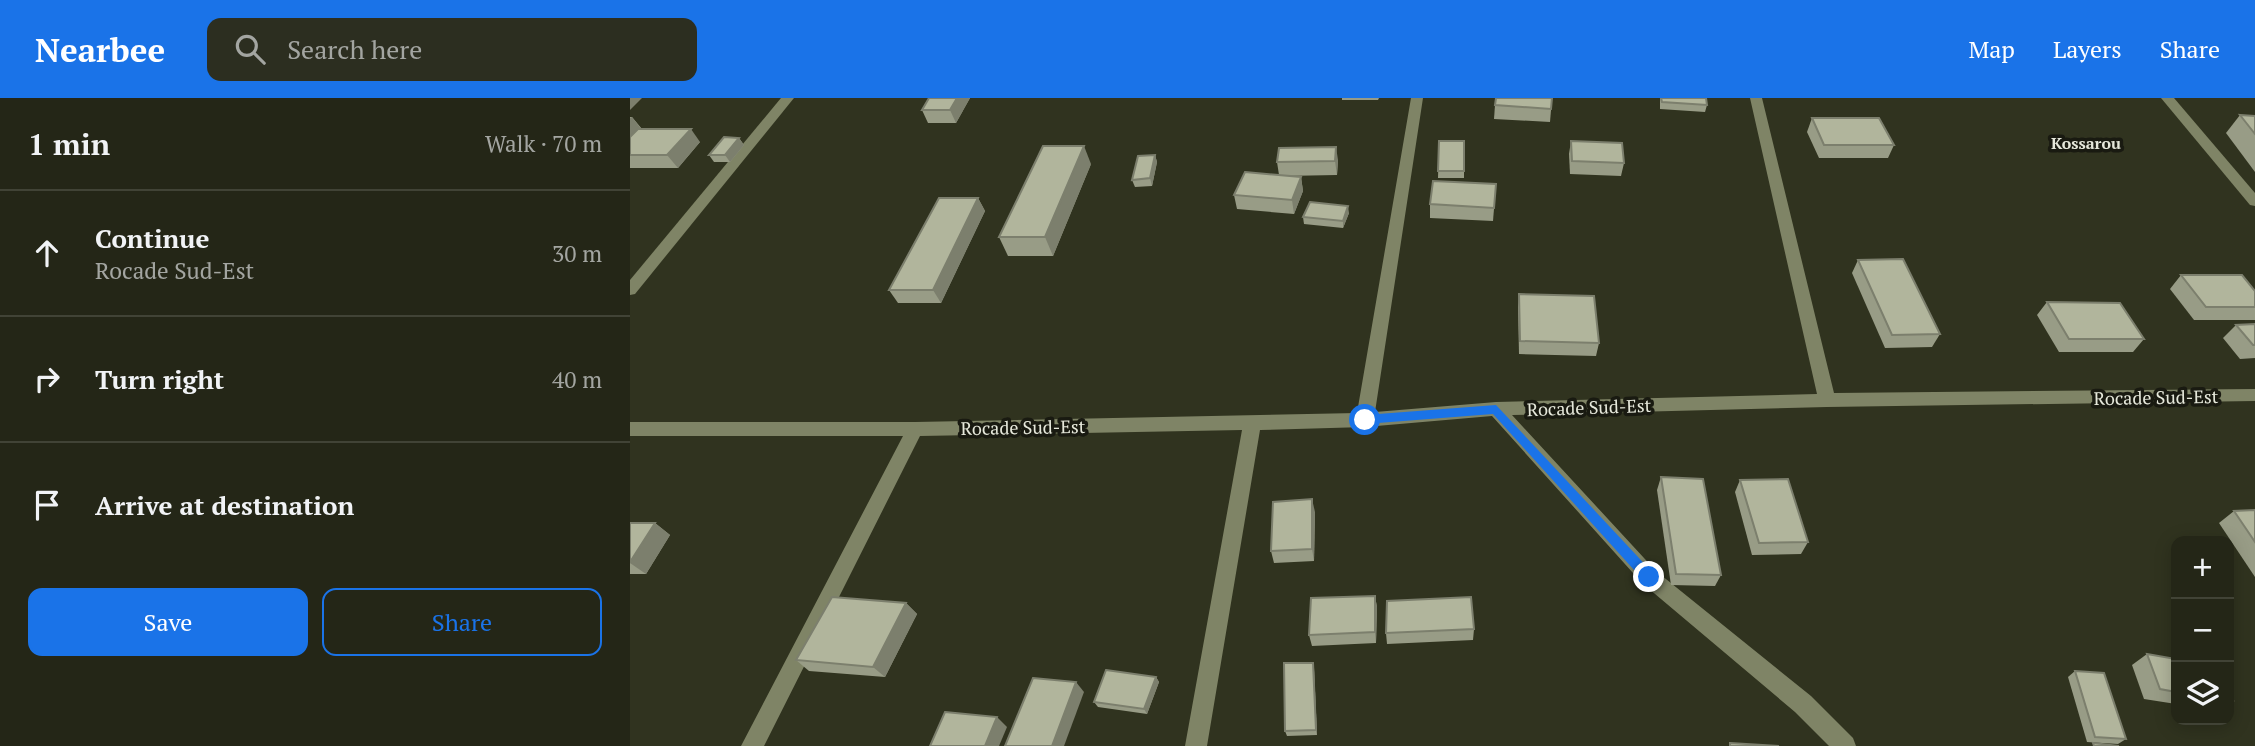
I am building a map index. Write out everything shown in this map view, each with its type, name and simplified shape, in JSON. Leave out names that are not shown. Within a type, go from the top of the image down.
[{"type":"street","points":[[630,290],[788,98]]},
{"type":"street","points":[[1365,420],[1417,98]]},
{"type":"street","points":[[1756,98],[1827,400]]},
{"type":"street","points":[[2167,98],[2255,202]]},
{"type":"street","name":"Rocade Sud-Est","points":[[630,429],[915,429],[1252,423],[1365,420],[1496,409],[1827,400],[2255,395]]},
{"type":"street","points":[[1496,409],[1649,577],[1803,704],[1845,746]]},
{"type":"street","points":[[1196,746],[1252,423]]},
{"type":"street","points":[[752,746],[915,429]]},
{"type":"building","points":[[929,98],[957,98],[950,110],[922,110]]},
{"type":"building","points":[[1496,98],[1552,98],[1551,109],[1495,105]]},
{"type":"building","points":[[1661,98],[1706,98],[1707,105],[1662,102]]},
{"type":"building","points":[[2240,115],[2255,116],[2255,134]]},
{"type":"building","points":[[1812,118],[1879,118],[1894,145],[1824,145]]},
{"type":"building","points":[[638,129],[691,129],[667,155],[630,155],[630,137]]},
{"type":"building","points":[[724,137],[739,138],[725,155],[709,155]]},
{"type":"building","points":[[1439,141],[1464,141],[1464,171],[1438,171]]},
{"type":"building","points":[[1571,141],[1622,143],[1624,163],[1572,161]]},
{"type":"building","points":[[1043,146],[1084,146],[1045,237],[999,237]]},
{"type":"building","points":[[1336,147],[1335,161],[1277,162],[1279,148]]},
{"type":"building","points":[[1155,155],[1150,178],[1132,180],[1138,156]]},
{"type":"building","points":[[1245,172],[1301,177],[1292,200],[1234,195]]},
{"type":"building","points":[[1433,181],[1496,184],[1494,208],[1430,204]]},
{"type":"building","points":[[939,198],[978,198],[933,290],[889,290]]},
{"type":"building","points":[[1310,202],[1348,206],[1343,221],[1303,217]]},
{"type":"building","points":[[1903,259],[1940,334],[1892,335],[1858,260]]},
{"type":"building","points":[[2181,275],[2242,275],[2255,291],[2255,307],[2206,307]]},
{"type":"building","points":[[1519,294],[1594,296],[1599,343],[1520,341]]},
{"type":"building","points":[[2047,302],[2120,303],[2144,339],[2069,339]]},
{"type":"building","points":[[2255,324],[2255,345],[2253,345],[2236,325]]},
{"type":"building","points":[[1661,477],[1703,479],[1721,575],[1676,574]]},
{"type":"building","points":[[1788,479],[1808,542],[1759,543],[1740,480]]},
{"type":"building","points":[[1312,499],[1312,549],[1271,551],[1273,502]]},
{"type":"building","points":[[2255,510],[2255,542],[2234,511]]},
{"type":"building","points":[[630,523],[655,523],[630,562]]},
{"type":"building","points":[[1375,596],[1375,632],[1309,635],[1311,598]]},
{"type":"building","points":[[832,597],[906,603],[873,667],[796,660]]},
{"type":"building","points":[[1471,597],[1474,629],[1386,633],[1387,601]]},
{"type":"building","points":[[2147,654],[2171,658],[2171,691],[2160,689]]},
{"type":"building","points":[[1284,663],[1313,663],[1316,730],[1285,731]]},
{"type":"building","points":[[1106,670],[1156,677],[1144,709],[1094,702]]},
{"type":"building","points":[[2075,671],[2104,673],[2126,739],[2095,737]]},
{"type":"building","points":[[1033,678],[1076,682],[1052,746],[1005,746]]},
{"type":"building","points":[[945,712],[997,717],[985,746],[930,746]]},
{"type":"building","points":[[1730,743],[1779,746],[1730,746]]},
{"type":"building","points":[[2093,743],[2119,746],[2094,746]]},
{"type":"district","name":"Kossarou","points":[[2086,143]]},
{"type":"route","points":[[1365,420],[1496,409],[1649,577]]}]
